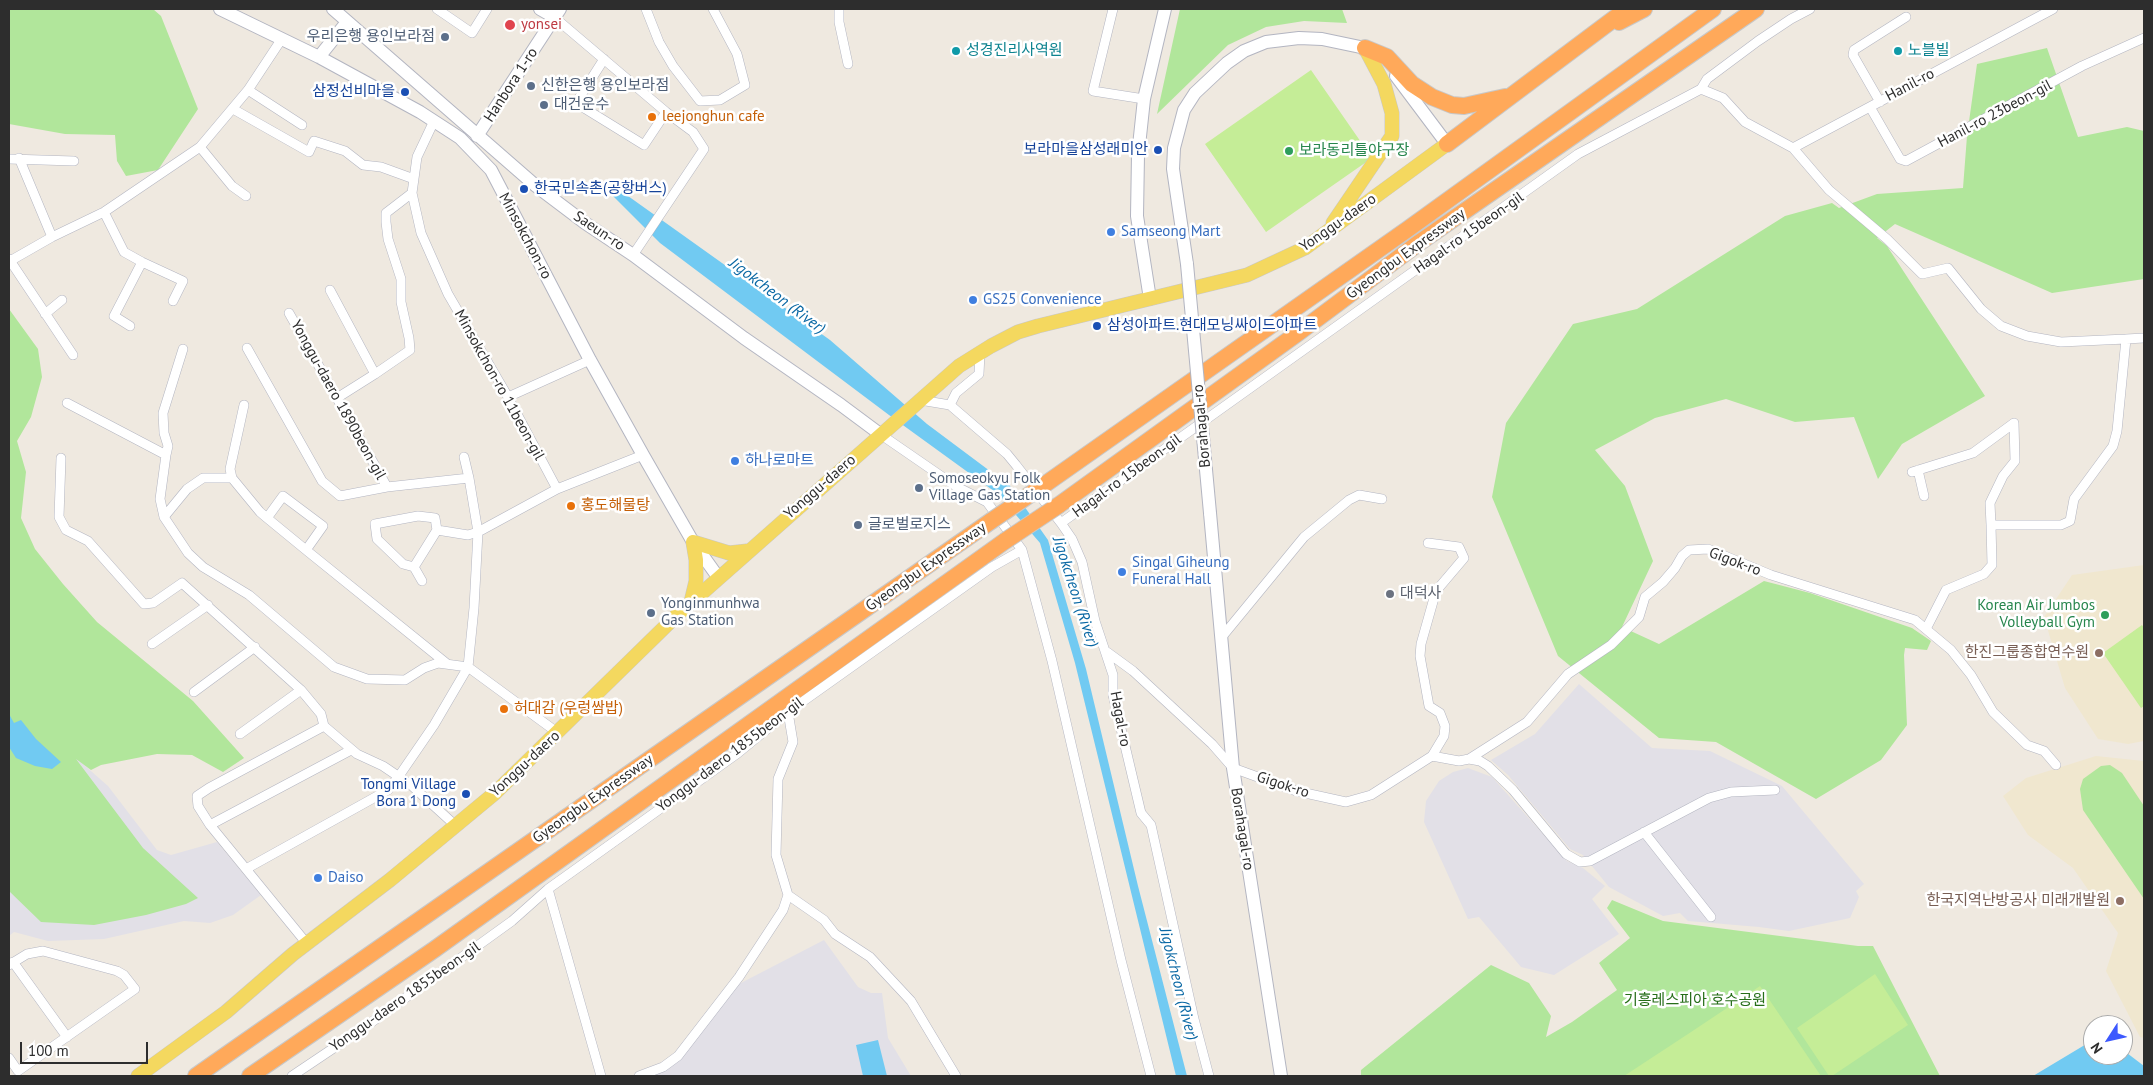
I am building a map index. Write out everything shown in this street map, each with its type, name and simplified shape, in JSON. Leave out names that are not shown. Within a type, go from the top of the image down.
[{"type":"highway","points":[[1589,39],[1620,9]]},
{"type":"highway","name":"Yonggu-daero","points":[[1447,144],[1627,9]]},
{"type":"highway","points":[[1589,39],[1644,9]]},
{"type":"highway","name":"Gyeongbu Expressway","points":[[196,1076],[1044,485],[1400,234],[1713,9]]},
{"type":"highway","name":"Gyeongbu Expressway","points":[[250,1076],[588,840],[1298,333],[1420,242],[1756,9]]},
{"type":"highway","points":[[1365,48],[1387,57],[1412,84],[1432,97],[1452,105],[1464,106],[1510,96]]},
{"type":"main road","name":"Minsokchon-ro","points":[[220,9],[319,57],[434,121],[460,138],[491,170],[590,360],[643,456],[693,542],[718,577]]},
{"type":"main road","name":"Saeun-ro","points":[[333,9],[536,186],[585,223],[636,250],[744,338],[841,405],[885,430]]},
{"type":"main road","points":[[540,9],[557,13]]},
{"type":"main road","points":[[1150,299],[1137,200],[1138,154],[1144,99],[1165,9]]},
{"type":"main road","name":"Hanbora 1-ro","points":[[478,136],[557,13]]},
{"type":"main road","points":[[319,57],[347,22]]},
{"type":"main road","name":"Borahagal-ro","points":[[1281,1076],[1233,768],[1186,264],[1173,168],[1174,148],[1184,110],[1195,93],[1227,63],[1244,51],[1266,42],[1299,38],[1322,38],[1365,48],[1383,59],[1447,144]]},
{"type":"main road","points":[[1325,234],[1392,136],[1392,113],[1384,84],[1365,48]]},
{"type":"main road","name":"Yonggu-daero","points":[[138,1076],[226,1012],[293,954],[308,945],[495,794],[718,577],[959,366],[1018,332],[1248,275],[1305,248],[1447,144]]},
{"type":"main road","points":[[691,602],[696,581],[696,560],[693,542],[729,553],[747,551]]},
{"type":"street","points":[[437,9],[472,33],[487,9]]},
{"type":"street","points":[[646,9],[659,42],[673,66],[700,100],[720,100],[745,85],[737,54],[714,9]]},
{"type":"street","points":[[839,9],[839,22],[848,64]]},
{"type":"street","points":[[1113,9],[1093,91],[1144,99]]},
{"type":"street","name":"Hagal-ro 15beon-gil","points":[[1061,523],[1578,154],[1701,89],[1707,79],[1758,41],[1790,19],[1810,9]]},
{"type":"street","name":"Hanil-ro","points":[[1793,148],[2053,9]]},
{"type":"street","points":[[557,13],[604,59],[666,112],[693,132],[704,149],[636,250]]},
{"type":"street","points":[[1880,102],[1852,55],[1854,50],[1906,17]]},
{"type":"street","name":"Hanil-ro 23beon-gil","points":[[1870,106],[1900,159],[1906,161],[2082,66],[2144,38]]},
{"type":"street","points":[[72,355],[10,260],[104,212],[200,147],[248,90],[281,40]]},
{"type":"street","points":[[604,59],[576,103],[644,145],[666,112]]},
{"type":"street","points":[[1701,89],[1724,98],[1745,122],[1793,148],[1829,190],[1887,239],[1922,274],[1948,268],[1981,309],[2001,326],[2027,336],[2061,342],[2144,338]]},
{"type":"street","points":[[248,90],[302,125]]},
{"type":"street","points":[[233,108],[308,152],[314,141],[345,151],[363,165],[382,167],[414,179]]},
{"type":"street","name":"Minsokchon-ro 11beon-gil","points":[[434,121],[417,157],[412,193],[421,233],[440,278],[508,397],[556,489]]},
{"type":"street","points":[[200,147],[232,186],[246,196]]},
{"type":"street","points":[[19,158],[52,237]]},
{"type":"street","points":[[9,159],[74,161]]},
{"type":"street","points":[[337,398],[410,350],[400,302],[401,280],[388,239],[386,213],[412,193]]},
{"type":"street","points":[[104,212],[124,252],[183,281],[173,301]]},
{"type":"street","points":[[130,326],[114,316],[142,262]]},
{"type":"street","points":[[330,290],[374,374]]},
{"type":"street","points":[[45,314],[62,300]]},
{"type":"street","name":"Yonggu-daero 1890beon-gil","points":[[289,313],[387,487]]},
{"type":"street","points":[[1991,525],[2062,526],[2070,521],[2074,499],[2113,446],[2117,431],[2126,340]]},
{"type":"street","name":"Yonggu-daero 1890beon-gil","points":[[247,348],[322,481],[340,496],[387,487],[469,478]]},
{"type":"street","points":[[183,350],[163,413],[164,433],[168,446],[160,499],[164,517],[188,553],[203,567],[249,596],[334,667],[367,679],[405,680],[438,663],[468,668],[558,733]]},
{"type":"street","points":[[924,397],[950,406],[956,393],[979,374],[980,353]]},
{"type":"street","points":[[508,397],[590,360]]},
{"type":"street","points":[[67,403],[166,456]]},
{"type":"street","points":[[244,405],[230,469],[232,478],[266,518],[448,665]]},
{"type":"street","name":"Hagal-ro","points":[[950,406],[1007,454],[1061,523],[1072,539],[1082,562],[1095,621],[1107,652],[1113,675],[1112,694],[1141,813],[1151,825],[1194,1019],[1209,1076]]},
{"type":"street","points":[[1924,496],[1915,471],[1973,453],[2014,423],[2015,461],[2004,476],[1990,503],[1992,565],[1984,574],[1946,590],[1926,629]]},
{"type":"street","points":[[885,430],[957,487],[987,502],[1022,550],[1052,661],[1121,960],[1151,1076]]},
{"type":"street","points":[[437,530],[468,535],[478,532],[556,489],[643,456]]},
{"type":"street","points":[[246,869],[388,790],[400,776],[468,668],[474,608],[478,532],[464,457]]},
{"type":"street","points":[[61,458],[59,517],[66,530],[88,541],[144,604],[153,602],[182,583],[301,690],[320,714],[324,726],[351,750],[400,776],[456,826]]},
{"type":"street","points":[[164,517],[187,489],[203,478],[232,478]]},
{"type":"street","points":[[1221,638],[1304,537],[1349,500],[1359,495],[1382,499]]},
{"type":"street","points":[[266,518],[283,496],[323,526],[306,550]]},
{"type":"street","points":[[414,567],[437,530],[435,518],[418,516],[371,525],[377,539],[403,564],[414,567],[422,581]]},
{"type":"street","name":"Gigok-ro","points":[[1107,652],[1133,671],[1212,744],[1233,768],[1296,791],[1346,802],[1371,795],[1432,756],[1444,736],[1445,726],[1440,714],[1430,706],[1420,656],[1421,644],[1436,591],[1464,558],[1459,547],[1428,543]]},
{"type":"street","name":"Gigok-ro","points":[[1469,759],[1527,722],[1568,674],[1611,645],[1639,617],[1645,597],[1663,582],[1682,556],[1689,550],[1708,549],[1771,575],[1915,620],[1951,650],[1971,675],[1993,712],[2027,745],[2044,751],[2056,765]]},
{"type":"street","name":"Yonggu-daero 1855beon-gil","points":[[292,1076],[364,1028],[512,921],[548,889],[738,752],[788,712],[992,567],[1022,550]]},
{"type":"street","points":[[152,644],[208,605]]},
{"type":"street","points":[[194,692],[255,648]]},
{"type":"street","points":[[240,734],[301,690]]},
{"type":"street","points":[[639,1076],[663,1067],[678,1056],[739,977],[783,910],[788,895],[776,855],[778,779],[792,742],[788,712]]},
{"type":"street","points":[[308,945],[210,825],[198,806],[197,796],[324,726]]},
{"type":"street","points":[[210,825],[351,750]]},
{"type":"street","points":[[1432,756],[1459,761],[1469,759],[1480,761],[1488,766],[1514,790],[1564,852],[1572,859],[1580,862],[1590,861],[1708,798],[1731,792],[1775,790]]},
{"type":"street","points":[[1644,832],[1711,918]]},
{"type":"street","points":[[548,889],[601,1076]]},
{"type":"street","points":[[788,895],[824,920],[835,934],[870,957],[910,1001],[956,1076]]},
{"type":"street","points":[[9,1058],[18,1071],[67,1037],[136,989],[118,971],[43,951],[27,954],[11,963],[67,1037]]},
{"type":"shaded area","name":"한진그룹종합연수원","points":[[2144,565],[2144,741],[2128,744],[2098,739],[2065,688],[2044,617],[2072,575]]},
{"type":"shaded area","points":[[1579,684],[1652,748],[1710,751],[1782,786],[1864,884],[1856,891],[1859,897],[1850,918],[1789,931],[1688,921],[1680,913],[1663,916],[1609,887],[1583,855],[1570,849],[1508,775],[1491,760],[1535,734]]},
{"type":"shaded area","points":[[9,699],[108,786],[157,850],[171,855],[217,842],[261,895],[233,915],[210,923],[184,921],[104,939],[48,941],[14,932],[9,936]]},
{"type":"shaded area","name":"한국지역난방공사 미래개발원","points":[[2096,756],[2144,761],[2144,1038],[2140,1037],[2133,1023],[2133,1015],[2129,1015],[2106,971],[2118,933],[2073,868],[2028,835],[2003,796],[2026,778]]},
{"type":"shaded area","points":[[1468,768],[1492,777],[1567,861],[1583,868],[1605,886],[1592,899],[1619,934],[1554,975],[1521,967],[1479,917],[1468,919],[1424,822],[1426,801],[1439,781],[1453,772]]},
{"type":"shaded area","points":[[824,940],[858,987],[871,993],[882,993],[888,1038],[911,1076],[648,1076],[665,1069],[739,984]]},
{"type":"green space","points":[[9,9],[153,9],[161,16],[198,109],[158,170],[126,176],[117,161],[115,135],[65,134],[9,124]]},
{"type":"green space","points":[[1180,9],[1342,9],[1347,23],[1304,21],[1266,27],[1228,45],[1157,114]]},
{"type":"green space","points":[[2047,48],[2078,137],[2127,127],[2144,131],[2144,279],[2052,293],[1895,224],[1877,238],[1887,246],[1985,396],[1902,444],[1878,479],[1854,417],[1795,422],[1726,399],[1655,418],[1595,450],[1625,486],[1653,561],[1622,627],[1659,644],[1764,581],[1810,593],[1912,628],[1931,641],[1927,650],[1905,648],[1907,725],[1881,760],[1816,799],[1716,742],[1659,738],[1558,656],[1492,497],[1506,423],[1573,324],[1637,309],[1785,216],[1832,203],[1839,208],[1877,194],[1963,188],[1967,136],[1977,64]]},
{"type":"green space","name":"보라동리틀야구장","points":[[1311,70],[1372,158],[1266,232],[1205,144]]},
{"type":"green space","points":[[9,309],[38,349],[42,377],[31,417],[17,441],[26,472],[21,518],[35,549],[97,622],[193,701],[244,758],[223,772],[192,755],[157,754],[101,765],[91,770],[76,759],[143,848],[198,898],[186,904],[146,915],[94,925],[41,922],[9,891]]},
{"type":"green space","points":[[2142,625],[2144,628],[2144,706],[2141,708],[2103,653]]},
{"type":"green space","points":[[2110,765],[2122,773],[2144,806],[2144,899],[2083,810],[2080,789],[2083,779],[2101,766]]},
{"type":"green space","name":"기흥레스피아 호수공원","points":[[1612,900],[1663,921],[1858,946],[1873,946],[1940,1076],[1361,1076],[1361,1070],[1491,965],[1529,983],[1551,1016],[1546,1037],[1572,1022],[1617,990],[1599,963],[1630,938],[1607,908]]},
{"type":"green space","points":[[1875,974],[1908,1025],[1832,1076],[1829,1076],[1797,1028]]},
{"type":"green space","points":[[1760,986],[1821,1076],[1624,1076],[1688,1034]]},
{"type":"water","points":[[614,186],[830,340],[927,424],[1010,486],[1048,540],[1086,669],[1138,886],[1187,1076],[1176,1076],[1075,663],[1040,543],[998,494],[889,415],[660,243],[610,193]]},
{"type":"water","points":[[9,714],[14,723],[21,720],[36,739],[61,762],[52,769],[35,766],[16,758],[9,747]]},
{"type":"water","points":[[878,1040],[887,1076],[863,1076],[856,1045]]},
{"type":"water","points":[[2083,1046],[2083,1065],[2133,1065],[2133,1058],[2144,1066],[2144,1076],[2033,1076]]},
{"type":"place","name":"yonsei","points":[[510,25]]},
{"type":"place","name":"우리은행 용인보라점","points":[[445,37]]},
{"type":"place","name":"성경진리사역원","points":[[956,51]]},
{"type":"place","name":"노블빌","points":[[1898,51]]},
{"type":"place","name":"신한은행 용인보라점","points":[[531,86]]},
{"type":"place","name":"삼정선비마을","points":[[405,92]]},
{"type":"place","name":"대건운수","points":[[544,105]]},
{"type":"place","name":"leejonghun cafe","points":[[652,117]]},
{"type":"place","name":"보라마을삼성래미안","points":[[1158,150]]},
{"type":"place","name":"보라동리틀야구장","points":[[1289,151]]},
{"type":"place","name":"한국민속촌(공항버스)","points":[[524,189]]},
{"type":"place","name":"Samseong Mart","points":[[1111,232]]},
{"type":"place","name":"GS25 Convenience","points":[[973,300]]},
{"type":"place","name":"삼성아파트.현대모닝싸이드아파트","points":[[1097,326]]},
{"type":"place","name":"하나로마트","points":[[735,461]]},
{"type":"place","name":"Somoseokyu Folk Village Gas Station","points":[[919,488]]},
{"type":"place","name":"홍도해물탕","points":[[571,506]]},
{"type":"place","name":"글로벌로지스","points":[[858,525]]},
{"type":"place","name":"Singal Giheung Funeral Hall","points":[[1122,572]]},
{"type":"place","name":"대덕사","points":[[1390,594]]},
{"type":"place","name":"Yonginmunhwa Gas Station","points":[[651,613]]},
{"type":"place","name":"Korean Air Jumbos Volleyball Gym","points":[[2105,615]]},
{"type":"place","name":"한진그룹종합연수원","points":[[2099,653]]},
{"type":"place","name":"허대감 (우렁쌈밥)","points":[[504,709]]},
{"type":"place","name":"Tongmi Village Bora 1 Dong","points":[[466,794]]},
{"type":"place","name":"Daiso","points":[[318,878]]},
{"type":"place","name":"한국지역난방공사 미래개발원","points":[[2120,901]]},
{"type":"water label","name":"Jigokcheon (River)","points":[[777,296]]},
{"type":"water label","name":"Jigokcheon (River)","points":[[1075,592]]},
{"type":"water label","name":"Jigokcheon (River)","points":[[1178,984]]}]
